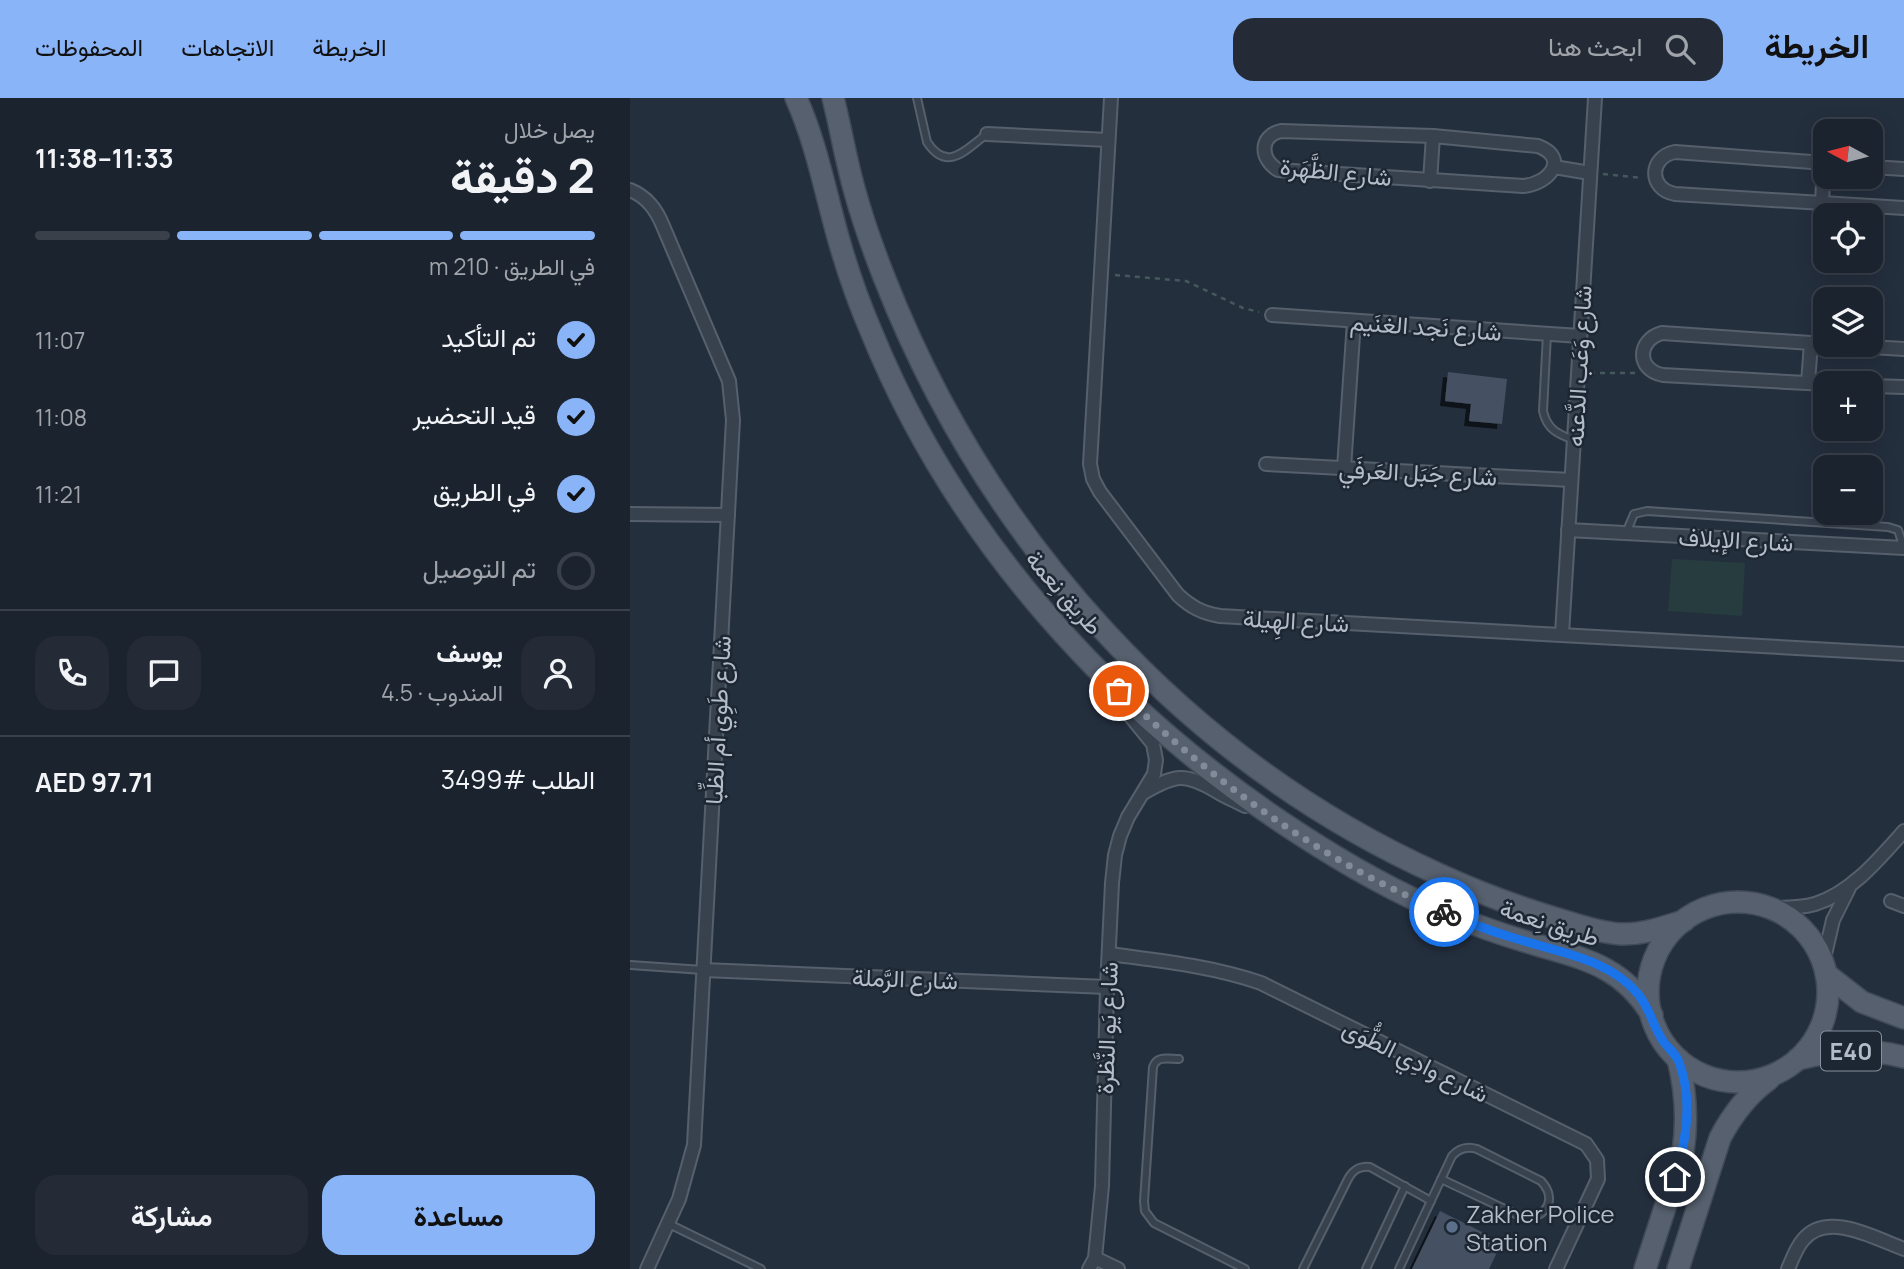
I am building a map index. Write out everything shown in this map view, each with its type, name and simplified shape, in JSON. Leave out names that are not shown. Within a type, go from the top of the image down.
[{"type":"main road","name":"طريق نِعمة","points":[[796,98],[808,130],[853,285],[880,352],[911,417],[953,490],[986,539],[1074,645],[1134,705],[1197,761],[1300,835],[1372,878],[1440,911],[1510,937],[1583,958],[1607,969],[1629,984],[1652,1015]]},
{"type":"main road","name":"طريق نِعمة","points":[[833,98],[855,190],[883,275],[918,357],[944,407],[983,475],[1034,548],[1089,615],[1147,676],[1210,732],[1289,791],[1376,844],[1451,880],[1519,907],[1607,933],[1650,931],[1684,921]]},
{"type":"main road","points":[[1678,1269],[1720,1138],[1730,1119],[1759,1086],[1798,1059],[1815,1039],[1828,1001],[1825,969],[1811,940],[1793,921],[1770,908],[1745,902],[1706,908],[1684,921],[1665,940],[1654,963],[1649,989],[1652,1015],[1662,1039],[1678,1059],[1700,1074],[1725,1081],[1751,1081],[1776,1074]]},
{"type":"main road","name":"E40","points":[[1825,969],[1862,1002],[1904,1018]]},
{"type":"main road","name":"E40","points":[[1798,1059],[1846,1051],[1878,1052],[1904,1057]]},
{"type":"main road","points":[[1645,1269],[1683,1152],[1686,1133],[1686,1096],[1678,1059]]},
{"type":"street","name":"شارع الهِيلة","points":[[1111,98],[1090,464],[1093,479],[1100,492],[1178,595],[1190,605],[1199,611],[1220,616],[1904,654]]},
{"type":"street","name":"شارع وَعَب الدَّعنه","points":[[1562,634],[1595,98]]},
{"type":"street","name":"شارع الظَّهَرة","points":[[1281,131],[1433,136],[1538,146],[1551,155],[1553,167],[1550,174],[1534,185],[1430,181],[1278,170],[1265,158],[1264,148],[1273,133],[1281,131]]},
{"type":"street","points":[[987,134],[1108,139]]},
{"type":"street","points":[[1430,181],[1433,136]]},
{"type":"street","points":[[1813,162],[1675,152],[1658,161],[1656,180],[1663,190],[1675,194],[1822,203],[1823,189]]},
{"type":"street","points":[[1553,167],[1590,173]]},
{"type":"street","points":[[1883,168],[1904,169]]},
{"type":"street","name":"شارع طَوِي أم الظِّبا","points":[[630,190],[640,194],[657,213],[729,381],[733,421],[694,1145],[688,1172],[669,1224],[647,1269]]},
{"type":"street","points":[[1883,207],[1904,208]]},
{"type":"street","name":"شارع نَجد الغنَيم","points":[[1272,315],[1580,337]]},
{"type":"street","points":[[1344,468],[1354,321]]},
{"type":"street","points":[[1808,383],[1811,343],[1662,333],[1647,341],[1643,351],[1648,367],[1657,374],[1808,383],[1813,383]]},
{"type":"street","points":[[1883,348],[1904,349]]},
{"type":"street","points":[[1883,386],[1904,387]]},
{"type":"street","name":"شارع جَبَل العَرفَي","points":[[1266,464],[1571,480]]},
{"type":"street","points":[[630,514],[728,515]]},
{"type":"street","name":"شارع الإيلاف","points":[[1568,530],[1902,548]]},
{"type":"street","name":"شارع يَو النَّظرة","points":[[1074,645],[1153,744],[1156,760],[1154,774],[1128,817],[1115,855],[1107,987],[1101,1186],[1092,1263]]},
{"type":"street","points":[[1144,793],[1171,779],[1191,778],[1300,835]]},
{"type":"street","points":[[1770,908],[1812,905],[1832,897],[1849,887],[1904,831]]},
{"type":"street","points":[[1825,969],[1833,920],[1849,887]]},
{"type":"street","name":"شارع وادِي الطُّوَى","points":[[1110,954],[1203,967],[1261,983],[1586,1144],[1597,1160],[1598,1179],[1556,1269]]},
{"type":"street","name":"شارع الرَّملة","points":[[703,970],[1107,987]]},
{"type":"street","points":[[1788,1269],[1805,1237],[1826,1226],[1842,1227],[1904,1249]]},
{"type":"street","points":[[1092,1263],[1118,1269]]},
{"type":"lane","points":[[917,98],[927,142],[941,155],[956,157],[987,134]]},
{"type":"lane","points":[[1547,334],[1543,411],[1545,421],[1557,434],[1574,440]]},
{"type":"lane","points":[[1626,533],[1634,514],[1647,511],[1888,527],[1894,528],[1900,534],[1902,548]]},
{"type":"lane","points":[[630,965],[703,970]]},
{"type":"lane","points":[[1179,1059],[1160,1059],[1153,1067],[1145,1211],[1154,1223],[1245,1269]]},
{"type":"lane","points":[[1399,1269],[1441,1179],[1452,1156],[1466,1147],[1472,1147],[1541,1181],[1549,1195],[1549,1203],[1540,1216],[1524,1219],[1441,1179]]},
{"type":"lane","points":[[1303,1269],[1355,1170],[1370,1167],[1431,1201]]},
{"type":"lane","points":[[1366,1269],[1405,1186]]},
{"type":"lane","points":[[669,1224],[761,1269]]},
{"type":"path","points":[[1590,173],[1656,180]]},
{"type":"path","points":[[1101,274],[1186,281],[1243,308],[1272,315]]},
{"type":"path","points":[[1578,373],[1657,374]]},
{"type":"green space","points":[[1672,559],[1745,563],[1742,616],[1668,611]]},
{"type":"building","points":[[1448,372],[1507,379],[1502,424],[1469,421],[1471,404],[1445,401]]},
{"type":"building","name":"Zakher Police Station","points":[[1440,1211],[1502,1242],[1489,1269],[1412,1269]]},
{"type":"way so far","points":[[1119,691],[1197,761],[1300,835],[1406,895],[1444,912]]},
{"type":"place","name":"Zakher Police Station","points":[[1452,1227]]},
{"type":"route","points":[[1444,912],[1510,937],[1595,963],[1618,976],[1637,993],[1652,1015],[1662,1039],[1678,1059],[1683,1077],[1686,1133],[1675,1177]]}]
